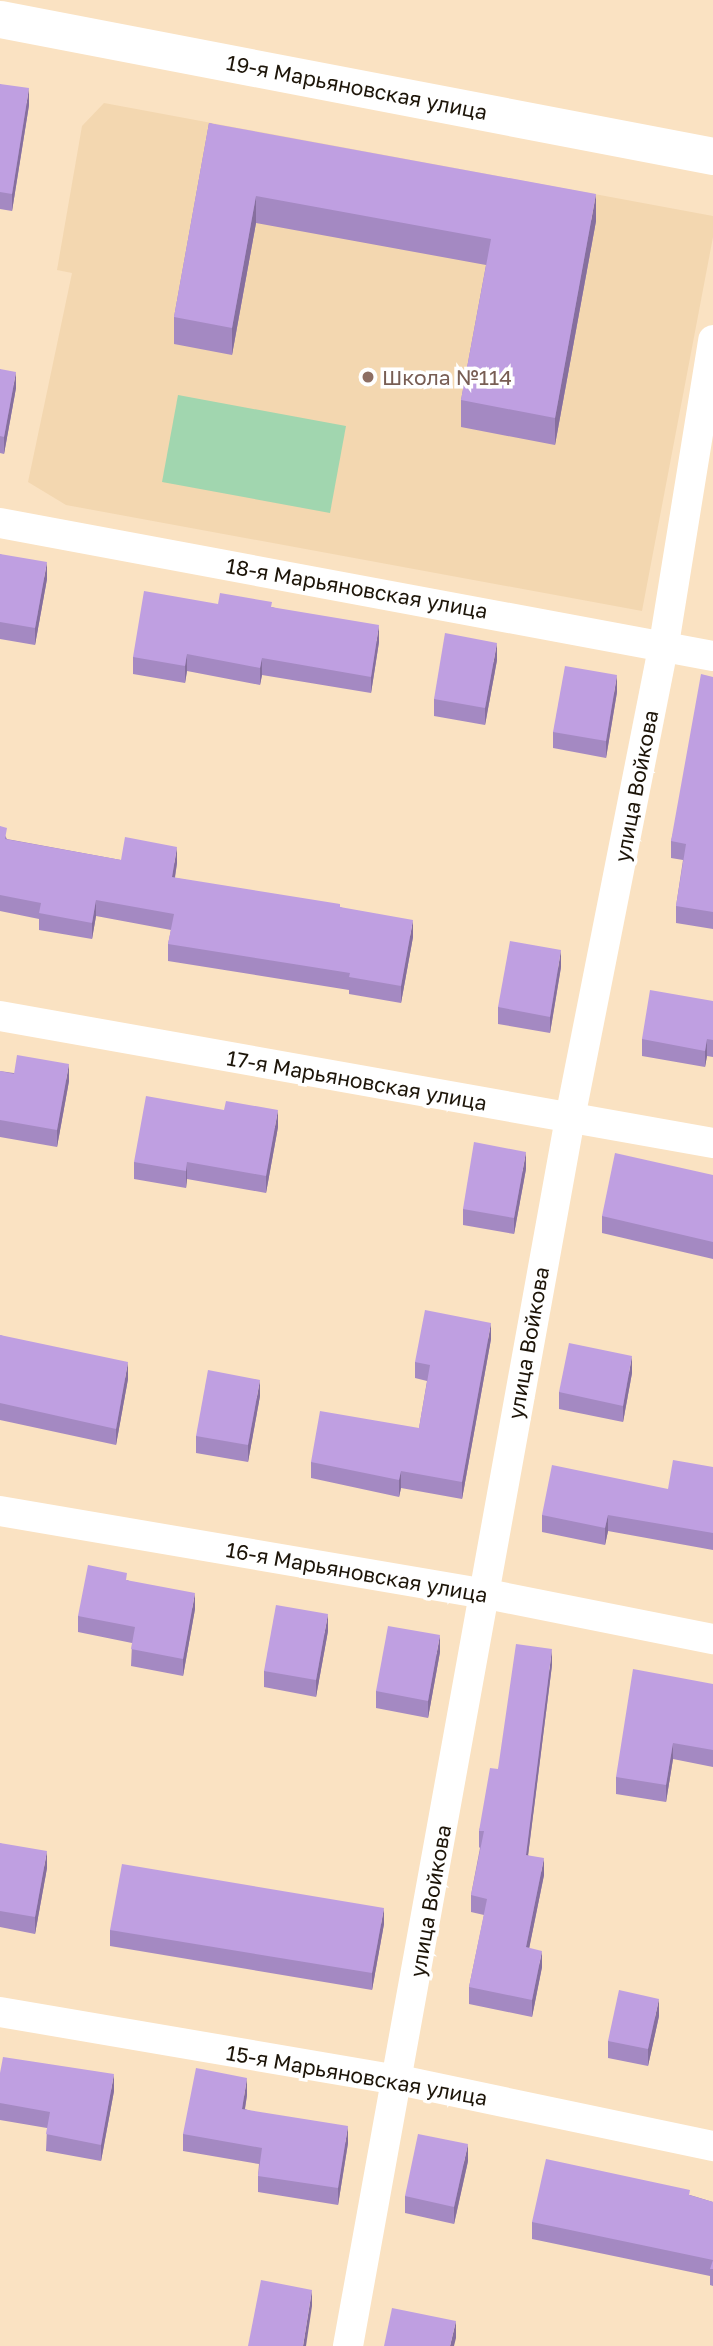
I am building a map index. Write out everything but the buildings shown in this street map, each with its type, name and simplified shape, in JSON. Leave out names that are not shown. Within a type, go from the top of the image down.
[{"type":"street","name":"19-я Марьяновская улица","points":[[0,19],[713,156]]},
{"type":"street","name":"улица Войкова","points":[[348,2346],[399,2080],[482,1593],[570,1118],[664,645],[713,340]]},
{"type":"street","name":"18-я Марьяновская улица","points":[[0,523],[713,656]]},
{"type":"street","name":"17-я Марьяновская улица","points":[[0,1016],[713,1143]]},
{"type":"street","name":"16-я Марьяновская улица","points":[[0,1511],[482,1593],[713,1639]]},
{"type":"street","name":"15-я Марьяновская улица","points":[[0,2012],[399,2080],[713,2146]]},
{"type":"shaded area","name":"Школа №114","points":[[104,103],[713,216],[713,237],[642,611],[66,505],[28,482],[72,273],[57,270],[82,126]]},
{"type":"green space","points":[[178,395],[346,426],[330,513],[162,482]]},
{"type":"place","name":"Школа №114","points":[[368,377]]}]
